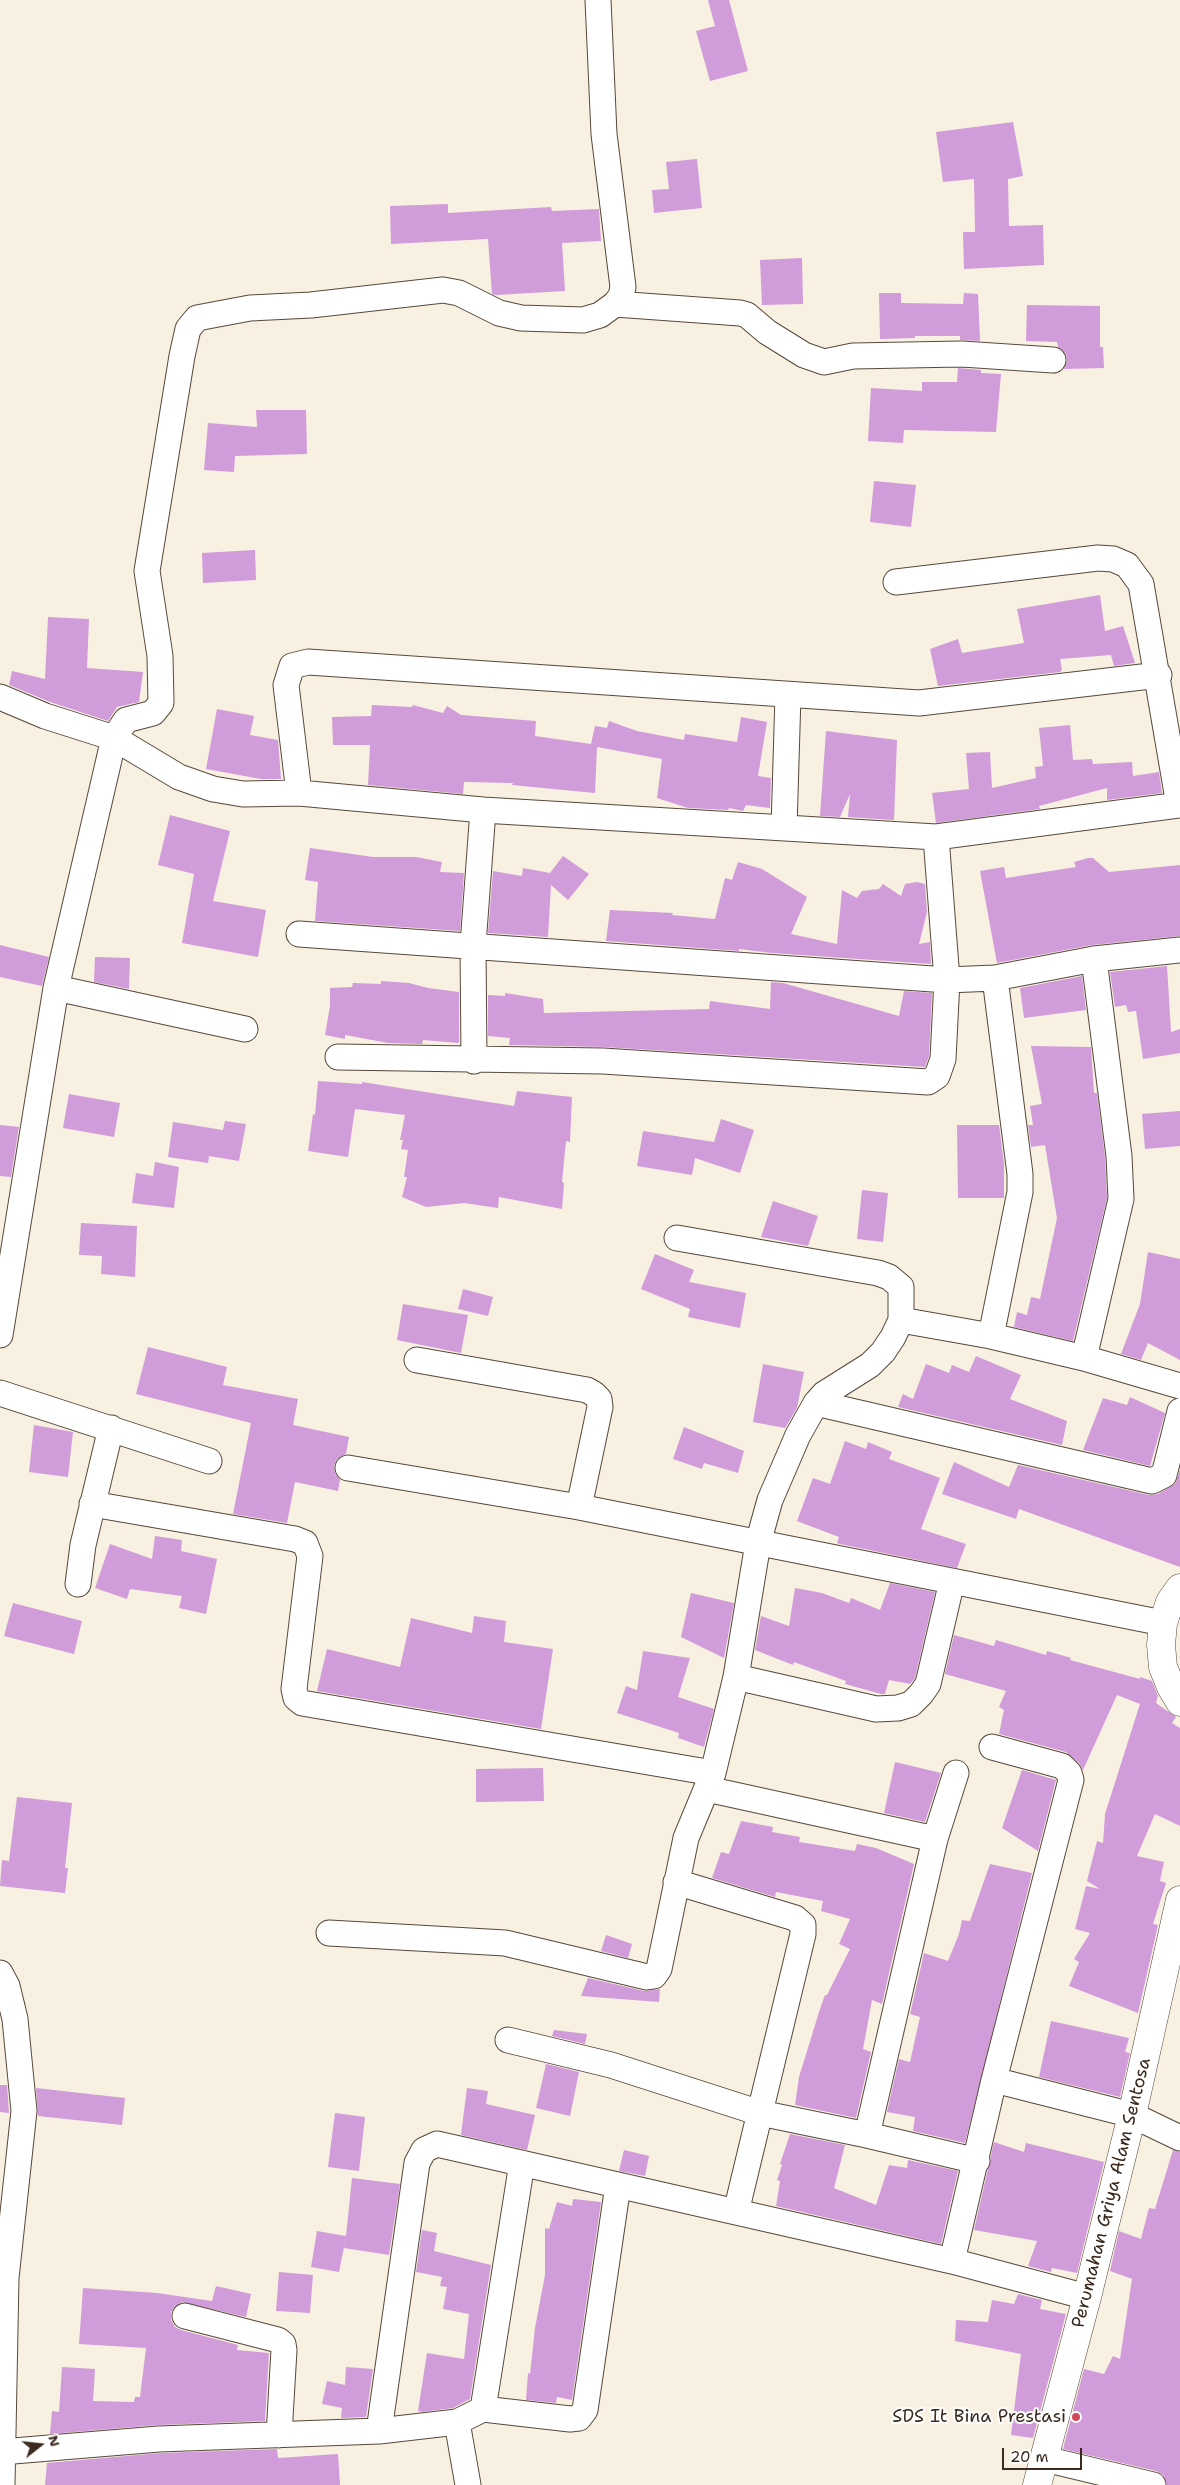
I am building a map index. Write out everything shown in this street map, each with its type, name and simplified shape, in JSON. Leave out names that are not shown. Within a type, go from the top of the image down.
[{"type":"street","points":[[0,1335],[56,988],[114,738],[126,720],[152,713],[161,703],[160,662],[147,582],[148,562],[188,329],[197,318],[250,308],[311,306],[443,290],[459,293],[509,317],[521,318],[583,320],[600,314],[615,304],[621,296],[623,287],[604,134],[598,0]]},
{"type":"street","points":[[615,304],[740,313],[804,355],[824,362],[853,356],[962,354],[1053,360]]},
{"type":"street","points":[[0,697],[44,716],[114,738],[167,771],[213,789],[243,794],[300,793],[483,810],[936,836],[1180,805],[1159,674],[1141,584],[1127,565],[1113,560],[1080,559],[896,582]]},
{"type":"street","points":[[300,793],[286,684],[288,672],[292,666],[299,663],[328,662],[408,667],[788,695],[931,703],[1159,674]]},
{"type":"street","points":[[784,828],[788,695]]},
{"type":"street","points":[[474,1061],[473,945],[483,810]]},
{"type":"street","points":[[338,1057],[474,1061],[603,1061],[928,1082],[937,1076],[943,1059],[947,980],[936,836]]},
{"type":"street","points":[[299,934],[947,980],[995,978],[1094,960],[1180,950]]},
{"type":"street","points":[[1084,1358],[1121,1199],[1119,1156],[1094,960]]},
{"type":"street","points":[[991,1336],[1020,1192],[1020,1174],[995,978]]},
{"type":"street","points":[[56,988],[245,1029]]},
{"type":"street","points":[[329,1933],[505,1942],[651,1977],[657,1973],[686,1838],[710,1781],[736,1677],[758,1543],[778,1481],[798,1435],[816,1403],[824,1394],[870,1365],[883,1352],[901,1320],[901,1288],[895,1281],[884,1275],[677,1238]]},
{"type":"street","points":[[901,1320],[991,1336],[1084,1358],[1180,1386]]},
{"type":"street","points":[[417,1360],[587,1390],[594,1394],[599,1399],[600,1407],[579,1507]]},
{"type":"street","points":[[0,1393],[209,1461]]},
{"type":"street","points":[[816,1403],[1152,1481],[1164,1474],[1180,1411]]},
{"type":"street","points":[[78,1584],[83,1545],[111,1428]]},
{"type":"street","points":[[348,1468],[579,1507],[1163,1623]]},
{"type":"street","points":[[92,1504],[295,1539],[304,1543],[310,1556],[294,1689],[296,1698],[302,1703],[710,1781],[935,1839]]},
{"type":"street","points":[[736,1677],[876,1709],[898,1708],[911,1704],[928,1684],[952,1581]]},
{"type":"street","points":[[1180,1588],[1170,1602],[1163,1623],[1161,1645],[1163,1666],[1171,1687],[1180,1702]]},
{"type":"street","points":[[952,2261],[994,2080],[1071,1780],[1069,1773],[1062,1766],[992,1747]]},
{"type":"street","points":[[867,2134],[935,1839],[956,1773]]},
{"type":"street","points":[[676,1882],[795,1918],[803,1925],[803,1934],[736,2212]]},
{"type":"street","name":"Perumahan Griya Alam Sentosa","points":[[1037,2485],[1087,2297],[1132,2115],[1180,1900]]},
{"type":"street","points":[[0,1972],[7,1986],[15,2019],[24,2111],[6,2278],[1,2452],[2,2485]]},
{"type":"street","points":[[508,2040],[611,2065],[760,2113],[867,2134],[976,2161]]},
{"type":"street","points":[[994,2080],[1132,2115],[1180,2138]]},
{"type":"street","points":[[379,2431],[420,2156],[429,2147],[444,2144],[618,2186],[952,2261],[1087,2297]]},
{"type":"street","points":[[483,2409],[522,2163]]},
{"type":"street","points":[[1,2452],[158,2439],[379,2431],[457,2422],[483,2409],[570,2419],[579,2418],[583,2414],[618,2186]]},
{"type":"street","points":[[185,2316],[278,2340],[283,2344],[279,2435]]},
{"type":"street","points":[[457,2422],[468,2485]]},
{"type":"street","points":[[1045,2459],[1153,2485]]},
{"type":"building","points":[[708,0],[729,0],[748,71],[710,81],[696,31],[715,26]]},
{"type":"building","points":[[1013,122],[1023,176],[1008,179],[1009,226],[1043,225],[1044,265],[964,269],[963,232],[975,232],[974,179],[943,182],[936,132]]},
{"type":"building","points":[[697,159],[702,208],[654,213],[652,190],[669,189],[666,162]]},
{"type":"building","points":[[448,204],[448,213],[551,207],[552,211],[599,209],[601,241],[562,243],[565,291],[496,295],[492,294],[488,239],[391,244],[390,206]]},
{"type":"building","points":[[802,258],[803,304],[762,305],[760,260]]},
{"type":"building","points":[[879,293],[901,293],[901,303],[963,304],[964,293],[978,294],[980,341],[960,340],[960,336],[915,336],[915,338],[880,339]]},
{"type":"building","points":[[1027,305],[1100,306],[1100,347],[1103,347],[1104,368],[1064,369],[1067,361],[1066,354],[1058,347],[1057,342],[1026,341]]},
{"type":"building","points":[[958,368],[981,370],[981,373],[1001,374],[996,432],[904,430],[903,443],[868,441],[871,388],[922,391],[922,382],[957,382]]},
{"type":"building","points":[[256,410],[306,410],[307,454],[235,456],[234,472],[204,470],[208,423],[257,427]]},
{"type":"building","points":[[874,481],[916,485],[911,527],[870,522]]},
{"type":"building","points":[[255,550],[256,580],[203,583],[202,553]]},
{"type":"building","points":[[1100,595],[1105,631],[1123,626],[1135,663],[1114,666],[1111,655],[1060,659],[1062,670],[1060,672],[938,686],[930,649],[958,639],[962,653],[1024,643],[1017,609]]},
{"type":"building","points":[[48,617],[89,619],[87,668],[143,672],[139,702],[117,707],[108,721],[50,702],[9,685],[12,671],[45,679]]},
{"type":"building","points":[[372,705],[412,707],[413,705],[443,713],[447,706],[461,715],[536,721],[535,736],[591,744],[595,726],[607,728],[609,721],[637,731],[684,740],[685,734],[737,742],[741,717],[767,722],[758,776],[771,778],[770,808],[746,805],[743,811],[729,808],[728,810],[688,808],[657,798],[662,759],[597,747],[595,793],[512,785],[513,783],[464,782],[463,794],[368,785],[370,745],[333,745],[332,717],[371,716]]},
{"type":"building","points":[[217,709],[254,716],[250,735],[278,740],[281,779],[261,779],[206,769]]},
{"type":"building","points":[[1070,725],[1073,760],[1092,759],[1093,764],[1132,762],[1133,776],[1159,772],[1162,793],[1107,800],[1107,788],[1039,806],[1040,809],[936,823],[932,793],[969,789],[966,753],[990,752],[992,788],[1036,778],[1035,767],[1043,766],[1039,728]]},
{"type":"building","points":[[826,731],[897,740],[894,820],[848,817],[850,794],[840,817],[820,816]]},
{"type":"building","points":[[170,815],[230,831],[213,901],[266,910],[258,957],[182,943],[194,874],[158,865]]},
{"type":"building","points":[[310,848],[373,857],[416,857],[442,862],[440,872],[464,873],[460,931],[315,921],[318,882],[305,880]]},
{"type":"building","points":[[563,856],[589,874],[568,900],[551,885],[548,937],[488,933],[493,871],[522,876],[523,868],[550,873]]},
{"type":"building","points":[[1093,858],[1109,872],[1180,865],[1180,936],[1092,945],[997,963],[980,871],[1004,867],[1006,878],[1076,867],[1074,862]]},
{"type":"building","points":[[738,862],[762,869],[807,897],[791,934],[837,944],[842,890],[857,898],[862,891],[879,889],[883,884],[901,896],[905,884],[917,882],[925,884],[927,912],[919,944],[930,942],[931,964],[606,941],[610,910],[673,913],[672,915],[715,919],[725,878],[732,880]]},
{"type":"building","points":[[0,945],[49,957],[42,986],[0,977]]},
{"type":"building","points":[[95,957],[130,958],[129,989],[94,982]]},
{"type":"building","points":[[1167,966],[1171,1032],[1180,1029],[1180,1053],[1143,1059],[1136,1011],[1128,1012],[1126,1005],[1115,1007],[1110,972]]},
{"type":"building","points":[[1082,976],[1086,1010],[1024,1018],[1020,988]]},
{"type":"building","points":[[381,981],[409,983],[428,988],[459,992],[459,1043],[423,1040],[422,1044],[388,1043],[345,1035],[345,1039],[325,1035],[330,1006],[330,988],[352,987],[353,983],[381,984]]},
{"type":"building","points":[[771,982],[783,983],[899,1016],[904,991],[932,993],[929,1056],[925,1067],[604,1047],[509,1045],[510,1038],[488,1036],[488,995],[505,996],[505,993],[543,999],[544,1013],[709,1009],[710,1001],[770,1009]]},
{"type":"building","points":[[1031,1046],[1091,1047],[1094,1093],[1097,1093],[1105,1157],[1107,1198],[1073,1341],[1014,1327],[1017,1312],[1027,1315],[1031,1297],[1040,1299],[1057,1218],[1045,1145],[1031,1147],[1028,1125],[1033,1125],[1030,1106],[1042,1104]]},
{"type":"building","points":[[318,1081],[362,1084],[362,1082],[514,1106],[517,1091],[572,1097],[570,1142],[566,1141],[562,1182],[564,1183],[562,1209],[499,1197],[498,1208],[464,1203],[426,1207],[402,1197],[407,1177],[404,1177],[408,1150],[401,1149],[403,1140],[400,1140],[405,1115],[355,1109],[348,1157],[308,1151],[313,1114],[315,1115]]},
{"type":"building","points":[[69,1094],[120,1103],[114,1137],[63,1128]]},
{"type":"building","points":[[1180,1111],[1180,1146],[1145,1149],[1142,1114]]},
{"type":"building","points":[[721,1119],[754,1130],[740,1173],[695,1158],[692,1175],[637,1166],[643,1131],[714,1142]]},
{"type":"building","points":[[225,1121],[246,1124],[239,1161],[209,1156],[208,1163],[168,1157],[173,1122],[223,1130]]},
{"type":"building","points":[[0,1125],[19,1127],[11,1177],[0,1176]]},
{"type":"building","points":[[957,1125],[999,1125],[1004,1164],[1004,1198],[958,1198]]},
{"type":"building","points":[[155,1162],[179,1167],[174,1208],[132,1203],[136,1173],[153,1176]]},
{"type":"building","points":[[862,1190],[888,1193],[883,1242],[857,1239]]},
{"type":"building","points":[[773,1201],[818,1216],[808,1246],[761,1237]]},
{"type":"building","points":[[81,1223],[137,1226],[135,1277],[101,1274],[102,1256],[79,1255]]},
{"type":"building","points":[[1148,1252],[1180,1259],[1180,1360],[1148,1343],[1141,1360],[1121,1354],[1140,1304]]},
{"type":"building","points":[[655,1254],[694,1270],[689,1282],[746,1293],[740,1328],[688,1317],[690,1309],[641,1289]]},
{"type":"building","points":[[463,1289],[493,1297],[488,1316],[458,1309]]},
{"type":"building","points":[[403,1304],[468,1315],[461,1353],[397,1340]]},
{"type":"building","points":[[148,1347],[227,1367],[223,1385],[298,1399],[293,1425],[349,1437],[346,1454],[337,1459],[334,1465],[335,1473],[340,1480],[338,1491],[295,1482],[287,1523],[233,1514],[251,1423],[136,1394]]},
{"type":"building","points":[[976,1356],[1021,1375],[1010,1399],[1067,1421],[1062,1445],[898,1407],[903,1394],[913,1399],[926,1364],[949,1373],[952,1365],[969,1372]]},
{"type":"building","points":[[763,1364],[804,1372],[797,1408],[785,1428],[753,1422]]},
{"type":"building","points":[[1130,1397],[1165,1413],[1150,1466],[1083,1450],[1103,1398],[1127,1405]]},
{"type":"building","points":[[34,1425],[73,1432],[68,1477],[29,1472]]},
{"type":"building","points":[[684,1427],[744,1451],[738,1473],[704,1463],[702,1469],[673,1459]]},
{"type":"building","points":[[845,1441],[866,1449],[868,1442],[892,1452],[889,1459],[940,1478],[921,1529],[966,1544],[957,1568],[840,1544],[837,1543],[839,1537],[797,1521],[813,1478],[830,1484]]},
{"type":"building","points":[[954,1462],[1009,1487],[1018,1465],[1149,1495],[1158,1494],[1175,1484],[1180,1470],[1180,1567],[1019,1509],[1016,1519],[942,1494]]},
{"type":"building","points":[[155,1536],[182,1540],[181,1551],[217,1559],[206,1614],[179,1608],[182,1596],[130,1589],[127,1599],[95,1588],[110,1544],[152,1559]]},
{"type":"building","points":[[890,1583],[935,1592],[915,1678],[910,1684],[889,1680],[885,1694],[881,1694],[845,1684],[846,1681],[794,1662],[793,1665],[755,1650],[761,1616],[789,1626],[795,1588],[822,1593],[849,1603],[851,1598],[880,1610]]},
{"type":"building","points":[[691,1593],[734,1603],[724,1658],[681,1637]]},
{"type":"building","points":[[13,1603],[82,1621],[74,1654],[4,1636]]},
{"type":"building","points":[[474,1616],[506,1621],[504,1642],[553,1649],[541,1729],[317,1691],[327,1649],[400,1667],[411,1618],[472,1633]]},
{"type":"building","points":[[954,1635],[994,1646],[996,1640],[1046,1655],[1047,1651],[1071,1658],[1070,1660],[1152,1681],[1158,1696],[1156,1703],[1176,1717],[1172,1723],[1180,1728],[1180,1826],[1155,1814],[1137,1856],[1164,1862],[1160,1881],[1166,1883],[1153,1924],[1158,1925],[1138,2013],[1069,1986],[1079,1962],[1074,1959],[1090,1933],[1075,1929],[1086,1886],[1100,1889],[1087,1881],[1097,1841],[1103,1843],[1105,1814],[1140,1704],[1117,1695],[1083,1770],[1079,1763],[1066,1752],[999,1734],[1004,1710],[999,1707],[1006,1691],[945,1674]]},
{"type":"building","points":[[643,1651],[690,1658],[678,1697],[714,1709],[704,1747],[678,1738],[679,1733],[617,1713],[626,1686],[637,1690]]},
{"type":"building","points":[[895,1762],[941,1773],[925,1822],[884,1813]]},
{"type":"building","points":[[543,1768],[544,1801],[476,1802],[476,1769]]},
{"type":"building","points":[[1022,1770],[1056,1780],[1038,1851],[1002,1828]]},
{"type":"building","points":[[17,1797],[72,1803],[65,1868],[68,1868],[65,1893],[0,1886],[2,1860],[9,1861]]},
{"type":"building","points":[[741,1821],[773,1827],[772,1832],[800,1837],[799,1842],[855,1851],[857,1844],[876,1848],[914,1864],[882,2004],[872,2000],[863,2049],[871,2052],[856,2118],[795,2105],[799,2077],[820,2009],[825,1995],[827,1995],[850,1949],[839,1944],[850,1919],[821,1911],[823,1901],[776,1892],[775,1897],[712,1878],[721,1852],[729,1854]]},
{"type":"building","points":[[990,1864],[1032,1873],[965,2143],[913,2131],[915,2117],[887,2112],[899,2059],[910,2062],[920,2017],[910,2014],[924,1953],[948,1961],[959,1934],[962,1920],[970,1921]]},
{"type":"building","points":[[606,1935],[632,1944],[628,1958],[601,1951]]},
{"type":"building","points":[[588,1978],[644,1991],[660,1989],[659,2002],[581,1996]]},
{"type":"building","points":[[1051,2021],[1129,2038],[1125,2052],[1130,2053],[1120,2097],[1039,2077]]},
{"type":"building","points":[[554,2030],[587,2034],[585,2044],[552,2036]]},
{"type":"building","points":[[546,2064],[579,2072],[570,2116],[536,2108]]},
{"type":"building","points":[[0,2085],[7,2085],[9,2113],[0,2112]]},
{"type":"building","points":[[36,2088],[125,2098],[122,2125],[38,2116]]},
{"type":"building","points":[[467,2088],[488,2091],[486,2104],[535,2115],[527,2150],[461,2135]]},
{"type":"building","points":[[335,2113],[365,2117],[359,2171],[328,2167]]},
{"type":"building","points":[[790,2134],[845,2145],[834,2188],[876,2205],[889,2165],[907,2168],[908,2160],[958,2171],[941,2244],[776,2206],[780,2181],[777,2180],[782,2165],[780,2164]]},
{"type":"building","points":[[994,2142],[1024,2152],[1026,2143],[1104,2162],[1077,2273],[1052,2268],[1051,2272],[1028,2266],[1037,2241],[974,2230]]},
{"type":"building","points":[[624,2150],[649,2156],[645,2176],[619,2171]]},
{"type":"building","points":[[1173,2150],[1180,2152],[1180,2485],[1167,2485],[1163,2475],[1156,2471],[1063,2449],[1084,2369],[1104,2374],[1113,2356],[1120,2359],[1132,2279],[1110,2271],[1119,2231],[1141,2239],[1149,2208],[1155,2209]]},
{"type":"building","points":[[352,2178],[400,2184],[389,2255],[344,2248],[346,2237],[339,2272],[311,2267],[317,2231],[346,2236]]},
{"type":"building","points":[[573,2199],[601,2202],[572,2400],[557,2397],[556,2403],[526,2400],[528,2373],[530,2374],[535,2328],[545,2275],[545,2228],[549,2229],[557,2202],[572,2206]]},
{"type":"building","points":[[422,2230],[437,2233],[434,2251],[491,2265],[470,2399],[453,2408],[422,2412],[418,2411],[427,2353],[464,2359],[469,2314],[443,2309],[447,2287],[440,2286],[442,2277],[416,2272]]},
{"type":"building","points":[[279,2272],[313,2275],[310,2313],[276,2311]]},
{"type":"building","points":[[216,2286],[251,2294],[246,2317],[182,2302],[175,2306],[171,2312],[171,2320],[175,2327],[181,2330],[238,2345],[237,2350],[269,2353],[265,2421],[158,2425],[50,2434],[52,2411],[59,2412],[62,2367],[95,2369],[93,2401],[134,2402],[135,2397],[140,2397],[146,2348],[79,2344],[83,2288],[157,2293],[212,2301]]},
{"type":"building","points":[[1018,2294],[1042,2300],[1040,2309],[1066,2314],[1033,2438],[1011,2435],[1021,2354],[955,2341],[956,2320],[988,2322],[992,2300],[1014,2304]]},
{"type":"building","points":[[346,2367],[373,2369],[366,2417],[341,2418],[342,2408],[322,2404],[327,2381],[345,2385]]},
{"type":"building","points":[[277,2449],[278,2458],[338,2454],[340,2485],[45,2485],[47,2463],[160,2453]]},
{"type":"place","name":"SDS It Bina Prestasi","points":[[1076,2417]]}]
